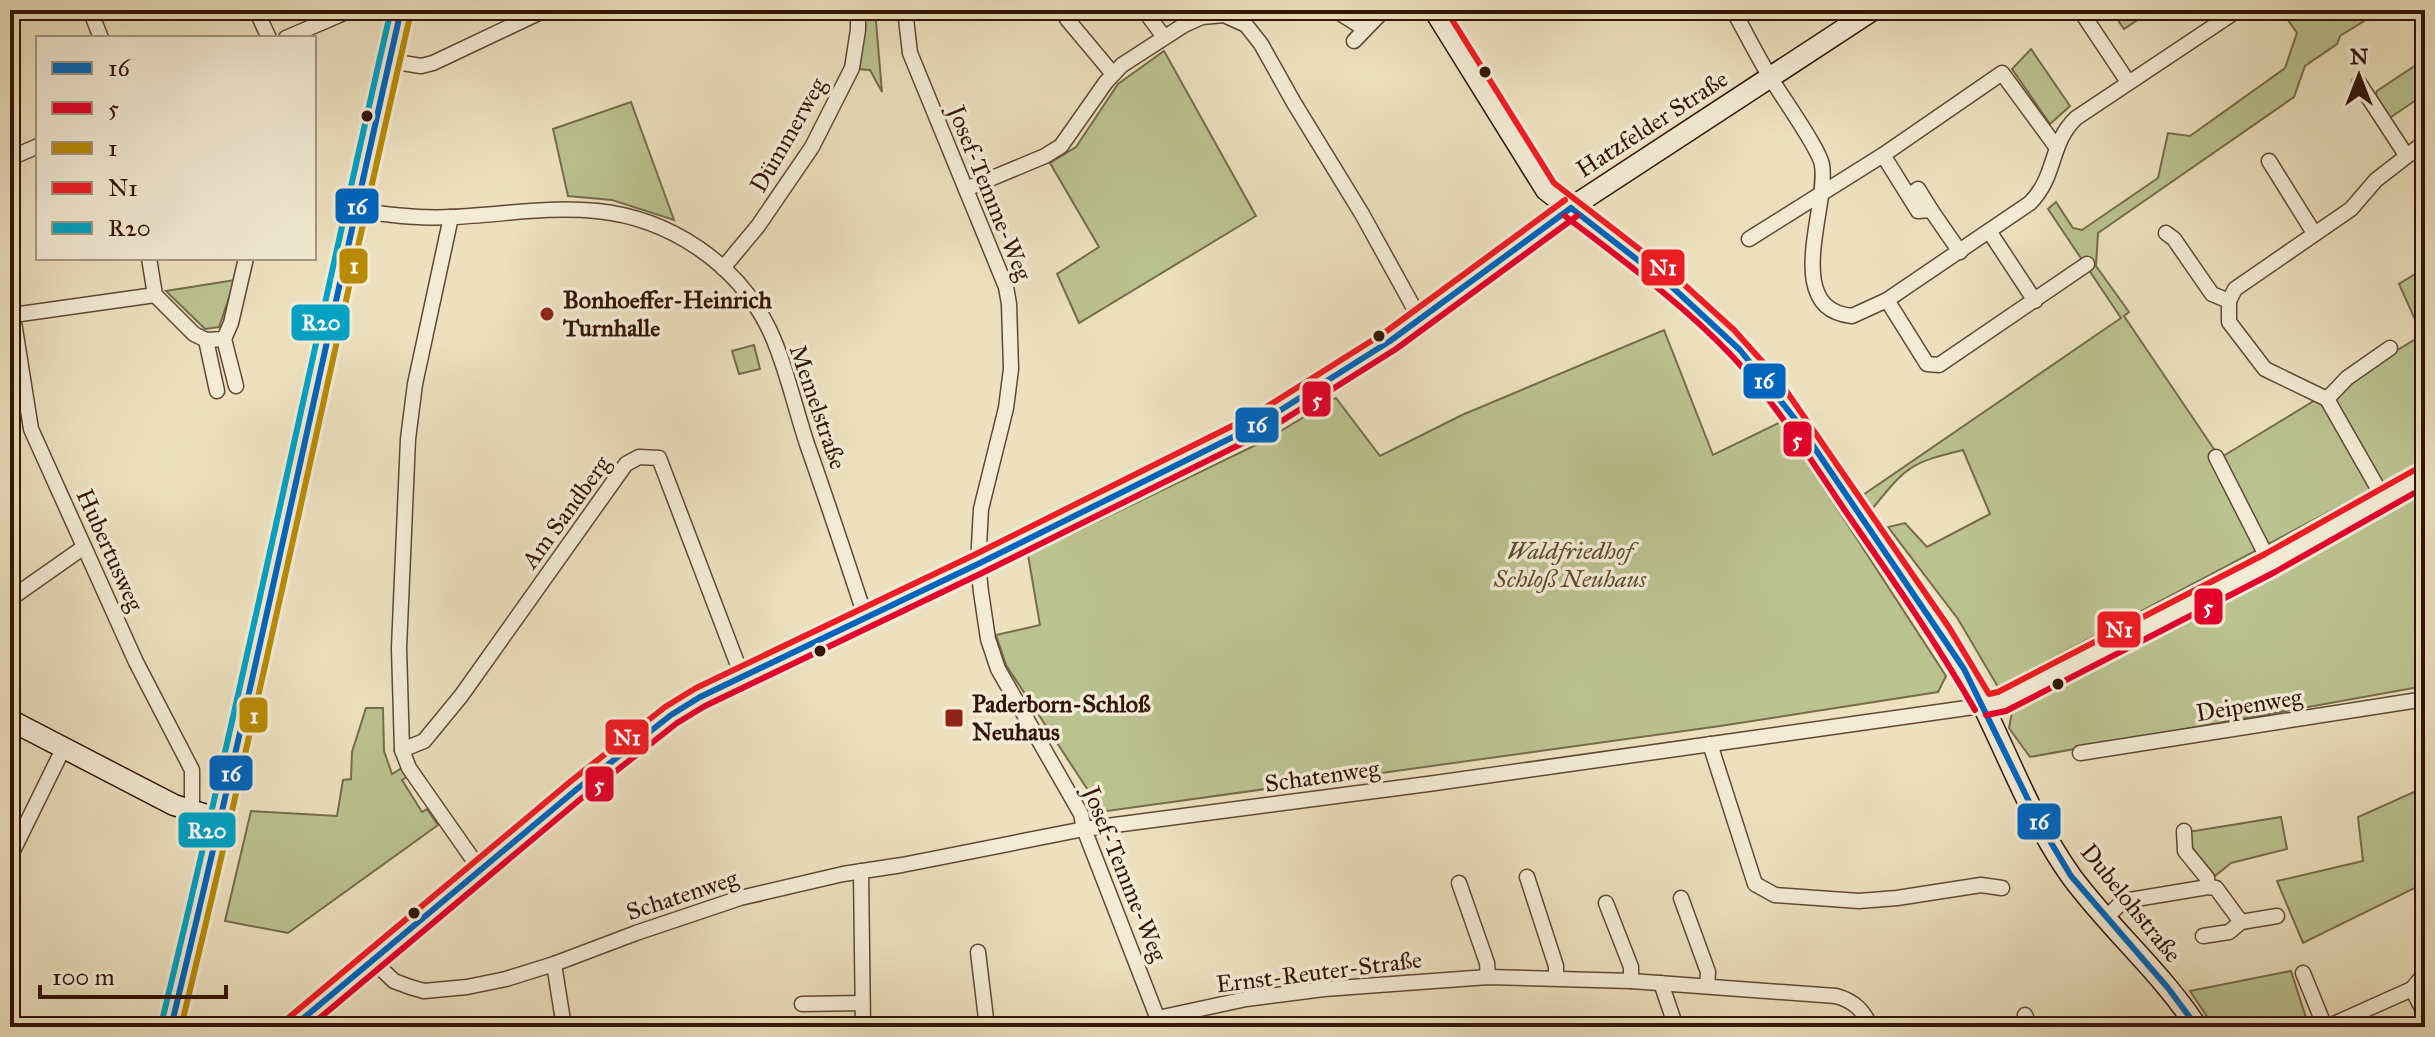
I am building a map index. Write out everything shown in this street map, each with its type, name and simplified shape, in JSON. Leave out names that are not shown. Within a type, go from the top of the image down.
[{"type":"main road","points":[[171,1027],[401,10]]},
{"type":"main road","name":"Dubelohstraße","points":[[1434,10],[1546,190],[1694,306],[1734,343],[1793,416],[1956,658],[1984,705],[2046,835],[2070,874],[2197,1027]]},
{"type":"main road","name":"Hatzfelder Straße","points":[[293,1027],[577,789],[671,715],[742,676],[978,564],[1257,425],[1358,363],[1571,208],[1873,10]]},
{"type":"main road","points":[[10,720],[167,801],[220,819]]},
{"type":"street","points":[[90,10],[100,36]]},
{"type":"street","points":[[256,10],[268,36]]},
{"type":"street","points":[[291,36],[351,10]]},
{"type":"street","points":[[390,61],[421,66],[433,63],[545,10]]},
{"type":"street","name":"Dümmerweg","points":[[723,268],[780,197],[812,147],[852,68],[858,10]]},
{"type":"street","name":"Josef-Temme-Weg","points":[[905,10],[910,53],[1006,287],[1011,345],[1006,408],[981,509],[978,564],[988,639],[998,669],[1081,814],[1084,829],[1159,1023]]},
{"type":"street","points":[[1144,10],[1164,37]]},
{"type":"street","points":[[1335,10],[1365,29]]},
{"type":"street","points":[[1354,41],[1384,10]]},
{"type":"street","points":[[1733,10],[1770,78],[1822,162],[1823,192],[1811,252],[1816,287],[1831,310],[1852,316],[1887,300],[2030,203],[2043,190],[2064,130],[2076,118],[2235,11]]},
{"type":"street","points":[[2080,10],[2128,82]]},
{"type":"street","points":[[966,189],[1045,156],[1061,146],[1113,74],[1164,37],[1202,17],[1225,13],[1246,25],[1261,44],[1420,319]]},
{"type":"street","points":[[1067,19],[1113,74]]},
{"type":"street","points":[[1749,239],[1883,155],[2002,73],[2057,148]]},
{"type":"street","points":[[2359,83],[2406,155]]},
{"type":"street","points":[[2384,499],[2327,399],[2265,369],[2229,322],[2229,301],[2235,289],[2351,209],[2376,180],[2425,142]]},
{"type":"street","points":[[10,161],[36,147]]},
{"type":"street","points":[[1883,155],[1918,211],[1931,210],[1960,252]]},
{"type":"street","points":[[2269,161],[2314,233]]},
{"type":"street","name":"Memelstraße","points":[[356,210],[387,215],[451,217],[528,209],[571,209],[621,215],[668,231],[704,250],[750,299],[769,329],[865,616]]},
{"type":"street","points":[[451,217],[415,384],[408,439],[399,648],[402,750],[409,768],[481,871]]},
{"type":"street","points":[[1989,231],[2035,301]]},
{"type":"street","points":[[2166,233],[2174,239],[2212,294],[2229,301]]},
{"type":"street","points":[[149,260],[155,295],[194,334],[206,340],[224,339]]},
{"type":"street","points":[[236,386],[224,339],[231,323],[246,260]]},
{"type":"street","points":[[1887,300],[1927,364],[1939,365],[2087,264]]},
{"type":"street","points":[[13,315],[155,295]]},
{"type":"street","name":"Hubertusweg","points":[[10,297],[31,429],[136,662],[192,770],[192,811]]},
{"type":"street","points":[[206,340],[217,391]]},
{"type":"street","points":[[2327,399],[2347,378],[2390,348]]},
{"type":"street","name":"Am Sandberg","points":[[402,750],[424,741],[461,696],[626,464],[639,457],[659,458],[742,676]]},
{"type":"street","points":[[2216,457],[2270,563]]},
{"type":"street","name":"Schatenweg","points":[[372,960],[394,981],[424,991],[496,981],[554,964],[740,898],[861,871],[1084,829],[2001,702],[2270,563],[2425,476]]},
{"type":"street","points":[[10,599],[84,547]]},
{"type":"street","name":"Deipenweg","points":[[2080,753],[2425,699]]},
{"type":"street","points":[[1710,744],[1755,884],[1762,890],[1775,895],[1859,901],[1981,885],[2002,888]]},
{"type":"street","points":[[10,857],[64,747]]},
{"type":"street","points":[[2184,831],[2185,851],[2207,878],[2208,887]]},
{"type":"street","points":[[861,871],[863,1027]]},
{"type":"street","points":[[1527,877],[1556,966],[1556,977]]},
{"type":"street","points":[[1459,883],[1487,963],[1488,977]]},
{"type":"street","points":[[2105,919],[2120,904],[2130,900],[2208,887],[2216,888],[2241,922]]},
{"type":"street","points":[[1681,898],[1708,972],[1707,986]]},
{"type":"street","points":[[1606,903],[1631,967],[1631,981]]},
{"type":"street","points":[[2203,936],[2229,932],[2241,922],[2277,916]]},
{"type":"street","points":[[978,952],[987,1027]]},
{"type":"street","points":[[554,964],[564,1027]]},
{"type":"street","points":[[2303,973],[2326,1027],[2412,989],[2425,973]]},
{"type":"street","name":"Ernst-Reuter-Straße","points":[[1159,1023],[1246,999],[1324,989],[1488,977],[1556,977],[1836,996],[1849,1000],[1862,1010],[1871,1027]]},
{"type":"street","points":[[1661,983],[1676,1027]]},
{"type":"street","points":[[2412,989],[2425,1014]]},
{"type":"street","points":[[802,1004],[862,1003]]},
{"type":"green space","points":[[866,10],[875,10],[882,92],[870,70],[858,69]]},
{"type":"green space","points":[[2111,10],[2152,10],[2124,29]]},
{"type":"green space","points":[[2281,10],[2382,10],[2340,36],[2337,44],[2305,66],[2294,97],[2098,233],[2096,266],[2129,312],[2124,316],[2220,458],[2422,335],[2399,284],[2425,268],[2425,461],[1998,687],[1958,619],[1888,527],[1905,523],[1927,547],[1990,514],[1963,450],[1911,468],[1873,508],[1863,495],[2121,318],[2048,209],[2056,202],[2073,228],[2082,230],[2158,178],[2168,133],[2190,136],[2285,68],[2297,33]]},
{"type":"green space","points":[[2031,49],[2070,106],[2050,124],[2012,69]]},
{"type":"green space","points":[[1164,51],[1256,216],[1079,323],[1057,274],[1099,247],[1050,163],[1076,147],[1118,84]]},
{"type":"green space","points":[[2425,54],[2425,94],[2388,119],[2375,97],[2377,91],[2416,65],[2415,61]]},
{"type":"green space","points":[[631,102],[674,220],[612,200],[568,196],[553,129]]},
{"type":"green space","points":[[235,280],[219,327],[205,329],[166,291]]},
{"type":"green space","name":"Waldfriedhof Schloß Neuhaus","points":[[1664,330],[1713,455],[1781,422],[1946,676],[1938,692],[1720,726],[1107,811],[1099,807],[1006,665],[996,635],[1040,625],[1028,555],[1264,441],[1336,398],[1380,456],[1462,415]]},
{"type":"green space","points":[[754,345],[760,369],[739,374],[732,351]]},
{"type":"green space","points":[[2425,489],[2425,686],[2030,757],[2009,728],[2012,712],[2282,571]]},
{"type":"green space","points":[[366,708],[383,708],[384,751],[392,774],[402,768],[407,777],[402,780],[422,812],[427,809],[438,825],[288,933],[225,921],[251,811],[337,816],[343,780],[351,779],[352,752]]},
{"type":"green space","points":[[2425,787],[2425,883],[2303,943],[2277,881],[2363,861],[2358,817]]},
{"type":"green space","points":[[2281,817],[2287,849],[2231,863],[2215,876],[2190,845],[2188,832]]},
{"type":"green space","points":[[2291,971],[2309,1027],[2214,1027],[2190,991]]},
{"type":"transit line","name":"R20","points":[[161,1025],[221,772],[391,10]]},
{"type":"transit line","name":"16","points":[[171,1027],[260,646],[401,10]]},
{"type":"transit line","name":"N1","points":[[1446,10],[1554,183],[1678,279],[1734,330],[1778,379],[1950,629],[1989,694],[2265,554],[2420,467]]},
{"type":"transit line","name":"1","points":[[181,1027],[241,774],[411,12]]},
{"type":"transit line","name":"N1","points":[[287,1019],[571,781],[665,707],[696,688],[974,555],[1252,416],[1384,333],[1565,200]]},
{"type":"transit line","name":"16","points":[[1571,208],[1671,286],[1740,350],[1795,419],[1964,669],[2041,826],[2071,876],[2168,988],[2197,1027]]},
{"type":"transit line","name":"16","points":[[293,1027],[577,789],[671,715],[700,697],[978,564],[1257,425],[1390,341],[1571,208]]},
{"type":"transit line","name":"5","points":[[1565,216],[1672,300],[1748,374],[1792,432],[1896,585],[1975,710]]},
{"type":"transit line","name":"5","points":[[309,1027],[583,797],[677,723],[705,706],[1261,434],[1396,349],[1577,216]]},
{"type":"transit line","name":"5","points":[[1986,715],[2006,711],[2275,572],[2425,487]]},
{"type":"place","name":"Bonhoeffer-Heinrich Turnhalle","points":[[547,314]]},
{"type":"place","name":"Paderborn-Schloß Neuhaus","points":[[954,718]]}]
